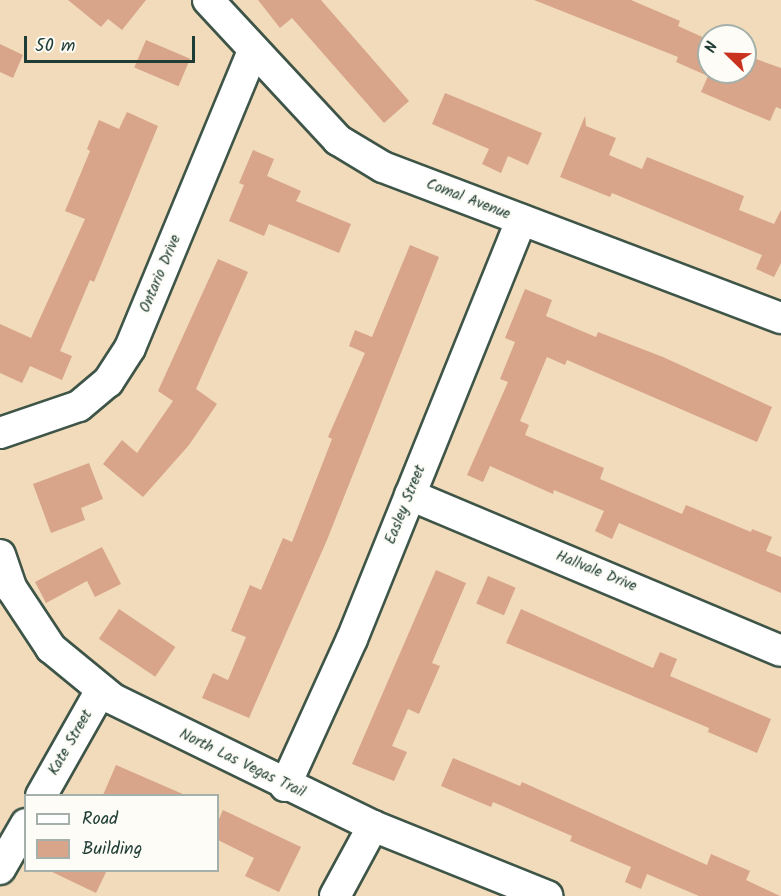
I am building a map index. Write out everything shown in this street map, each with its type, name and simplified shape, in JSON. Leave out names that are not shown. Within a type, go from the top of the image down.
[{"type":"street","name":"Comal Avenue","points":[[208,0],[338,141],[383,167],[781,318]]},
{"type":"street","name":"Ontario Drive","points":[[0,433],[80,406],[108,382],[130,348],[253,51]]},
{"type":"street","name":"Easley Street","points":[[285,786],[352,639],[521,220]]},
{"type":"street","name":"Hallvale Drive","points":[[410,495],[781,651]]},
{"type":"street","name":"North Las Vegas Trail","points":[[0,555],[12,589],[51,648],[101,690],[285,786],[373,826],[547,896]]},
{"type":"street","name":"Kate Street","points":[[42,794],[101,690]]},
{"type":"street","points":[[335,896],[373,826]]},
{"type":"street","points":[[0,868],[24,827]]},
{"type":"building","points":[[68,0],[146,0],[122,30],[108,19],[101,27]]},
{"type":"building","points":[[258,0],[321,0],[409,101],[384,123],[292,18],[280,28]]},
{"type":"building","points":[[534,0],[631,0],[680,21],[678,26],[697,35],[697,71],[676,62],[678,57]]},
{"type":"building","points":[[146,40],[190,59],[178,86],[134,68]]},
{"type":"building","points":[[0,44],[23,55],[13,78],[0,72]]},
{"type":"building","points":[[757,59],[781,68],[781,109],[776,107],[770,121],[701,92],[704,84],[757,84]]},
{"type":"building","points":[[445,93],[542,133],[528,165],[508,156],[501,173],[482,164],[489,149],[432,124]]},
{"type":"building","points":[[127,112],[158,126],[94,282],[90,280],[60,351],[72,356],[62,380],[30,366],[22,383],[0,373],[0,324],[31,338],[85,219],[65,211],[90,151],[87,149],[99,120],[119,129]]},
{"type":"building","points":[[585,116],[586,126],[616,138],[609,155],[642,169],[647,157],[744,196],[739,210],[774,224],[781,210],[781,263],[774,277],[756,269],[762,255],[612,193],[610,197],[560,177]]},
{"type":"building","points":[[253,150],[274,159],[267,176],[301,191],[296,201],[351,224],[339,253],[269,224],[264,236],[229,221],[244,185],[239,183]]},
{"type":"building","points":[[410,245],[439,257],[327,540],[249,718],[202,698],[213,673],[228,680],[246,637],[231,631],[250,585],[261,590],[283,538],[292,542],[332,439],[328,437],[365,353],[349,346],[355,330],[372,337]]},
{"type":"building","points":[[218,259],[248,272],[196,389],[217,404],[189,445],[143,497],[103,464],[122,440],[137,453],[173,401],[158,391]]},
{"type":"building","points":[[525,289],[552,300],[546,316],[596,337],[598,332],[663,357],[772,407],[757,442],[567,360],[565,365],[547,357],[520,421],[529,425],[525,435],[604,468],[600,479],[682,514],[686,505],[751,532],[752,529],[772,537],[766,551],[781,557],[781,593],[619,523],[612,539],[595,531],[604,511],[554,490],[553,494],[490,466],[483,482],[467,475],[508,382],[500,379],[515,342],[505,338]]},
{"type":"building","points":[[89,463],[103,499],[81,508],[85,520],[51,533],[33,484]]},
{"type":"building","points":[[102,547],[121,584],[95,597],[87,581],[46,603],[35,582]]},
{"type":"building","points":[[436,570],[466,583],[432,663],[440,666],[419,714],[408,709],[392,746],[407,752],[394,781],[352,764]]},
{"type":"building","points":[[488,576],[516,588],[504,615],[476,604]]},
{"type":"building","points":[[119,609],[175,647],[155,677],[99,639]]},
{"type":"building","points":[[521,609],[653,668],[660,652],[677,659],[670,676],[771,719],[757,753],[708,732],[709,728],[506,643]]},
{"type":"building","points":[[453,758],[520,786],[522,782],[707,865],[711,854],[750,871],[746,880],[780,896],[699,896],[647,874],[641,889],[625,882],[631,867],[570,841],[572,836],[493,802],[491,807],[441,786]]},
{"type":"building","points":[[116,765],[183,794],[103,794]]},
{"type":"building","points":[[223,810],[301,847],[279,892],[245,876],[254,858],[219,840],[219,819]]},
{"type":"building","points":[[52,872],[106,872],[96,893]]}]
